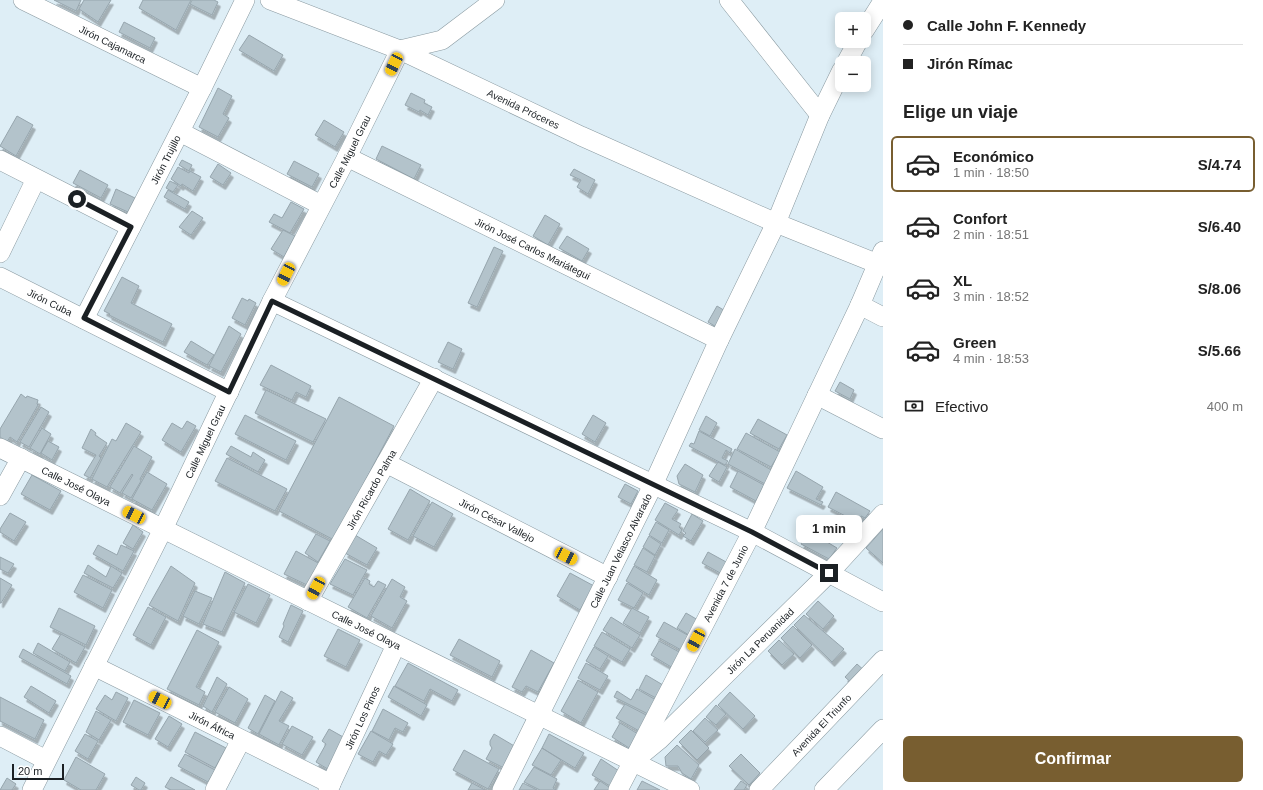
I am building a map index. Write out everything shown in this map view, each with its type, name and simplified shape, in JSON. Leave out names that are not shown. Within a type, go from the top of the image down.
[{"type":"street","name":"Jirón Cajamarca","points":[[23,0],[202,88]]},
{"type":"street","name":"Jirón Trujillo","points":[[84,318],[180,132],[245,0]]},
{"type":"street","name":"Avenida Próceres","points":[[270,0],[400,50],[581,136],[776,223],[881,260]]},
{"type":"street","points":[[400,50],[442,40],[495,0]]},
{"type":"street","points":[[729,0],[820,115]]},
{"type":"street","points":[[871,20],[883,1]]},
{"type":"street","name":"Calle Miguel Grau","points":[[32,790],[163,529],[272,301],[347,157],[400,50]]},
{"type":"street","name":"Calle Juan Velasco Alvarado","points":[[502,790],[653,485],[719,340],[776,223],[820,115],[835,84]]},
{"type":"street","points":[[180,132],[321,205]]},
{"type":"street","name":"Jirón José Carlos Mariátegui","points":[[347,157],[719,340]]},
{"type":"street","points":[[0,160],[131,227]]},
{"type":"street","points":[[0,253],[36,179]]},
{"type":"street","name":"Avenida 7 de Junio","points":[[618,790],[752,532],[881,260]]},
{"type":"street","name":"Jirón Cuba","points":[[0,277],[229,392]]},
{"type":"street","points":[[272,301],[752,532],[883,602]]},
{"type":"street","points":[[860,304],[883,317]]},
{"type":"street","name":"Jirón Ricardo Palma","points":[[308,601],[434,378]]},
{"type":"street","points":[[817,395],[883,429]]},
{"type":"street","name":"Calle José Olaya","points":[[0,448],[690,790]]},
{"type":"street","points":[[0,496],[21,458]]},
{"type":"street","name":"Jirón César Vallejo","points":[[386,463],[608,577]]},
{"type":"street","name":"Jirón La Peruanidad","points":[[632,761],[659,740],[829,573],[883,514]]},
{"type":"street","name":"Jirón Los Pinos","points":[[330,787],[396,645]]},
{"type":"street","name":"Avenida El Triunfo","points":[[759,790],[883,660]]},
{"type":"street","name":"Jirón África","points":[[94,666],[241,740],[330,787]]},
{"type":"street","points":[[824,790],[883,729]]},
{"type":"street","points":[[0,736],[46,760]]},
{"type":"street","points":[[214,790],[241,740]]},
{"type":"building","points":[[54,0],[81,0],[76,11]]},
{"type":"building","points":[[84,0],[111,0],[98,22],[79,9]]},
{"type":"building","points":[[143,0],[191,0],[176,30],[139,8]]},
{"type":"building","points":[[192,0],[214,0],[218,2],[212,15],[190,4]]},
{"type":"building","points":[[124,22],[155,38],[150,48],[119,32]]},
{"type":"building","points":[[249,35],[283,55],[274,71],[239,50]]},
{"type":"building","points":[[218,88],[232,96],[223,114],[229,118],[218,137],[199,127]]},
{"type":"building","points":[[411,93],[425,100],[424,103],[432,107],[428,115],[420,110],[419,112],[405,105]]},
{"type":"building","points":[[17,116],[33,125],[16,156],[0,146]]},
{"type":"building","points":[[324,120],[344,132],[335,147],[315,135]]},
{"type":"building","points":[[382,146],[421,165],[414,179],[376,159]]},
{"type":"building","points":[[182,160],[192,165],[189,171],[179,165]]},
{"type":"building","points":[[294,161],[319,174],[312,187],[287,174]]},
{"type":"building","points":[[218,164],[231,173],[223,185],[210,177]]},
{"type":"building","points":[[178,167],[201,177],[193,191],[182,184],[181,186],[171,179]]},
{"type":"building","points":[[574,169],[595,180],[588,194],[577,187],[581,180],[570,175]]},
{"type":"building","points":[[80,170],[108,185],[101,198],[73,183]]},
{"type":"building","points":[[170,181],[178,185],[173,192],[166,188]]},
{"type":"building","points":[[116,189],[135,198],[128,212],[110,204]]},
{"type":"building","points":[[168,190],[189,202],[185,209],[164,197]]},
{"type":"building","points":[[291,202],[304,209],[290,233],[269,222],[274,214],[282,218]]},
{"type":"building","points":[[192,211],[203,218],[191,235],[179,227]]},
{"type":"building","points":[[545,215],[560,224],[548,245],[533,236]]},
{"type":"building","points":[[283,230],[295,236],[284,257],[271,249]]},
{"type":"building","points":[[567,236],[589,249],[582,261],[559,248]]},
{"type":"building","points":[[494,247],[503,251],[477,307],[468,303]]},
{"type":"building","points":[[122,277],[139,286],[131,303],[172,324],[163,342],[109,315],[110,314],[104,311]]},
{"type":"building","points":[[242,298],[248,301],[249,299],[256,303],[245,325],[232,318]]},
{"type":"building","points":[[717,306],[727,312],[718,328],[708,322]]},
{"type":"building","points":[[229,326],[241,334],[221,372],[209,366]]},
{"type":"building","points":[[191,341],[214,355],[207,365],[184,352]]},
{"type":"building","points":[[448,342],[462,349],[453,369],[438,362]]},
{"type":"building","points":[[271,365],[311,386],[306,397],[296,392],[292,400],[260,385]]},
{"type":"building","points":[[840,382],[854,390],[850,399],[835,391]]},
{"type":"building","points":[[266,390],[326,419],[313,442],[255,413]]},
{"type":"building","points":[[21,394],[26,398],[27,396],[38,400],[38,405],[17,442],[10,437],[7,442],[0,437],[0,429]]},
{"type":"building","points":[[339,397],[394,426],[334,540],[279,511]]},
{"type":"building","points":[[41,407],[49,412],[29,447],[20,442]]},
{"type":"building","points":[[245,415],[296,441],[286,460],[235,434]]},
{"type":"building","points":[[593,415],[606,423],[595,442],[582,434]]},
{"type":"building","points":[[706,416],[717,423],[710,436],[699,430]]},
{"type":"building","points":[[758,419],[787,435],[779,449],[750,433]]},
{"type":"building","points":[[187,421],[196,426],[181,452],[162,440],[172,423],[182,429]]},
{"type":"building","points":[[126,423],[141,432],[107,487],[92,479],[112,439],[116,441]]},
{"type":"building","points":[[42,428],[51,434],[40,454],[30,448]]},
{"type":"building","points":[[91,429],[96,433],[95,435],[107,443],[99,456],[101,458],[90,478],[84,475],[96,455],[82,448]]},
{"type":"building","points":[[699,431],[732,449],[730,453],[726,450],[722,458],[728,461],[725,465],[689,446],[691,443],[694,444]]},
{"type":"building","points":[[746,433],[780,452],[771,467],[737,449]]},
{"type":"building","points":[[48,441],[59,447],[52,460],[41,453]]},
{"type":"building","points":[[134,446],[152,457],[131,498],[122,493],[133,475],[132,474],[120,493],[110,487]]},
{"type":"building","points":[[231,446],[251,457],[253,452],[265,460],[258,472],[226,454]]},
{"type":"building","points":[[735,449],[773,471],[765,484],[728,464]]},
{"type":"building","points":[[227,458],[287,489],[275,511],[215,481]]},
{"type":"building","points":[[718,462],[727,467],[719,482],[709,476]]},
{"type":"building","points":[[685,464],[703,475],[695,492],[679,484],[677,476]]},
{"type":"building","points":[[738,471],[764,485],[756,501],[730,487]]},
{"type":"building","points":[[796,471],[823,487],[816,499],[823,502],[821,505],[787,488]]},
{"type":"building","points":[[147,472],[167,484],[152,510],[132,499]]},
{"type":"building","points":[[32,475],[61,491],[50,510],[21,494]]},
{"type":"building","points":[[625,484],[638,491],[631,504],[618,497]]},
{"type":"building","points":[[410,489],[430,501],[408,540],[388,529]]},
{"type":"building","points":[[836,492],[870,511],[865,518],[861,516],[857,522],[828,507]]},
{"type":"building","points":[[432,502],[453,514],[434,547],[413,536]]},
{"type":"building","points":[[665,503],[678,510],[672,519],[681,524],[679,527],[682,530],[679,535],[655,520]]},
{"type":"building","points":[[10,513],[26,522],[14,541],[0,532],[0,529]]},
{"type":"building","points":[[692,514],[703,521],[691,541],[683,536],[686,533],[683,531]]},
{"type":"building","points":[[814,520],[829,528],[822,539],[837,548],[829,559],[801,544]]},
{"type":"building","points":[[852,521],[863,528],[860,534],[848,526]]},
{"type":"building","points":[[656,522],[669,530],[662,543],[649,535]]},
{"type":"building","points":[[133,525],[143,532],[133,549],[123,543]]},
{"type":"building","points":[[841,526],[852,533],[849,538],[838,531]]},
{"type":"building","points":[[883,529],[883,563],[866,548]]},
{"type":"building","points":[[316,534],[330,541],[318,562],[305,553]]},
{"type":"building","points":[[355,535],[377,548],[367,565],[345,553]]},
{"type":"building","points":[[649,536],[661,544],[655,555],[643,547]]},
{"type":"building","points":[[98,545],[117,555],[121,545],[134,551],[123,571],[93,554]]},
{"type":"building","points":[[643,548],[655,556],[647,572],[634,565]]},
{"type":"building","points":[[296,551],[320,564],[307,585],[284,574]]},
{"type":"building","points":[[708,552],[728,563],[722,574],[702,563]]},
{"type":"building","points":[[0,557],[14,564],[8,573],[0,569]]},
{"type":"building","points":[[345,559],[367,570],[353,595],[330,584]]},
{"type":"building","points":[[88,565],[106,577],[111,566],[122,573],[113,588],[84,573]]},
{"type":"building","points":[[171,566],[195,583],[178,621],[149,605]]},
{"type":"building","points":[[634,566],[657,580],[649,595],[626,581]]},
{"type":"building","points":[[225,572],[245,583],[222,632],[203,624]]},
{"type":"building","points":[[570,573],[594,586],[580,610],[557,596]]},
{"type":"building","points":[[83,575],[112,590],[103,608],[74,592]]},
{"type":"building","points":[[0,578],[12,585],[1,603],[0,603]]},
{"type":"building","points":[[365,578],[370,581],[369,584],[374,587],[378,581],[386,585],[367,618],[348,607]]},
{"type":"building","points":[[392,579],[405,587],[400,597],[407,601],[392,628],[371,616]]},
{"type":"building","points":[[627,583],[643,593],[634,608],[618,600]]},
{"type":"building","points":[[248,584],[270,595],[256,623],[234,612]]},
{"type":"building","points":[[195,591],[212,598],[199,624],[183,616]]},
{"type":"building","points":[[818,601],[834,616],[823,629],[806,614]]},
{"type":"building","points":[[291,605],[303,611],[288,642],[279,637]]},
{"type":"building","points":[[148,607],[166,617],[151,645],[133,635]]},
{"type":"building","points":[[59,608],[95,626],[86,645],[50,627]]},
{"type":"building","points":[[632,608],[649,617],[640,633],[623,623]]},
{"type":"building","points":[[686,613],[698,620],[689,635],[677,628]]},
{"type":"building","points":[[804,615],[844,649],[832,662],[794,625]]},
{"type":"building","points":[[611,617],[640,635],[632,648],[603,630]]},
{"type":"building","points":[[664,622],[691,637],[683,651],[656,636]]},
{"type":"building","points":[[793,626],[812,645],[800,658],[781,638]]},
{"type":"building","points":[[338,629],[360,640],[346,667],[324,656]]},
{"type":"building","points":[[197,630],[219,642],[196,687],[205,692],[199,705],[167,689]]},
{"type":"building","points":[[602,632],[630,649],[622,662],[594,646]]},
{"type":"building","points":[[61,634],[85,647],[76,663],[52,649]]},
{"type":"building","points":[[459,639],[500,661],[492,677],[450,655]]},
{"type":"building","points":[[779,640],[794,654],[782,665],[768,651]]},
{"type":"building","points":[[659,641],[681,653],[673,668],[651,655]]},
{"type":"building","points":[[38,643],[70,662],[65,671],[33,653]]},
{"type":"building","points":[[594,647],[608,656],[600,669],[586,661]]},
{"type":"building","points":[[23,649],[71,676],[67,684],[19,657]]},
{"type":"building","points":[[531,650],[554,663],[538,692],[526,686],[522,692],[512,687]]},
{"type":"building","points":[[408,663],[458,690],[452,701],[430,689],[424,701],[395,686]]},
{"type":"building","points":[[586,663],[608,676],[600,690],[578,678]]},
{"type":"building","points":[[857,664],[866,672],[854,685],[845,677]]},
{"type":"building","points":[[646,675],[663,685],[656,698],[639,689]]},
{"type":"building","points":[[217,677],[227,684],[212,712],[203,706]]},
{"type":"building","points":[[578,680],[598,692],[581,723],[561,711]]},
{"type":"building","points":[[31,686],[56,701],[49,713],[24,697]]},
{"type":"building","points":[[394,686],[427,705],[421,716],[388,697]]},
{"type":"building","points":[[229,687],[248,699],[235,723],[215,712]]},
{"type":"building","points":[[637,689],[656,700],[648,714],[614,697],[617,691],[631,700]]},
{"type":"building","points":[[281,691],[293,698],[279,721],[289,726],[279,745],[259,734]]},
{"type":"building","points":[[116,692],[128,698],[116,721],[96,709],[105,695],[112,700]]},
{"type":"building","points":[[730,692],[755,716],[743,729],[718,705]]},
{"type":"building","points":[[265,695],[275,701],[258,734],[248,728]]},
{"type":"building","points":[[0,697],[44,720],[35,739],[0,721]]},
{"type":"building","points":[[134,700],[160,713],[148,735],[123,722]]},
{"type":"building","points":[[625,704],[650,717],[641,732],[616,718]]},
{"type":"building","points":[[716,705],[726,714],[716,725],[706,717]]},
{"type":"building","points":[[383,709],[408,723],[403,732],[395,728],[389,740],[372,731]]},
{"type":"building","points":[[96,711],[111,720],[99,740],[86,732]]},
{"type":"building","points":[[169,716],[182,724],[168,747],[155,739]]},
{"type":"building","points":[[705,718],[718,730],[705,742],[693,731]]},
{"type":"building","points":[[620,723],[638,734],[629,748],[612,737]]},
{"type":"building","points":[[292,726],[313,737],[302,755],[282,744]]},
{"type":"building","points":[[329,729],[345,738],[331,771],[316,762],[326,744],[322,741]]},
{"type":"building","points":[[691,730],[709,748],[697,760],[679,742]]},
{"type":"building","points":[[371,731],[393,744],[386,755],[379,751],[373,762],[358,754]]},
{"type":"building","points":[[195,732],[226,748],[215,768],[185,752]]},
{"type":"building","points":[[85,734],[98,741],[88,759],[75,751]]},
{"type":"building","points":[[494,734],[516,747],[504,768],[486,759],[492,748],[490,741]]},
{"type":"building","points":[[549,734],[584,753],[575,768],[542,748]]},
{"type":"building","points":[[677,745],[699,765],[691,779],[682,773],[678,766],[666,766],[665,757]]},
{"type":"building","points":[[542,748],[561,760],[551,775],[532,765]]},
{"type":"building","points":[[464,750],[499,769],[488,789],[453,770]]},
{"type":"building","points":[[185,754],[215,770],[208,782],[178,766]]},
{"type":"building","points":[[741,754],[760,773],[749,785],[729,766]]},
{"type":"building","points":[[76,757],[105,774],[96,790],[81,790],[64,780]]},
{"type":"building","points":[[601,759],[619,771],[610,786],[592,775]]},
{"type":"building","points":[[534,767],[557,779],[553,788],[556,790],[540,790],[524,782]]},
{"type":"building","points":[[136,777],[145,783],[141,790],[131,785]]},
{"type":"building","points":[[171,777],[195,790],[171,790],[165,787]]},
{"type":"building","points":[[7,778],[16,784],[12,790],[0,790]]},
{"type":"building","points":[[600,781],[609,787],[608,790],[594,790]]},
{"type":"building","points":[[642,781],[660,790],[637,790]]},
{"type":"building","points":[[741,781],[747,785],[744,790],[734,790]]},
{"type":"building","points":[[472,783],[485,790],[468,790]]},
{"type":"building","points":[[523,783],[537,790],[519,790]]},
{"type":"route","points":[[77,199],[131,227],[84,318],[229,392],[272,301],[752,532],[829,573]]}]
